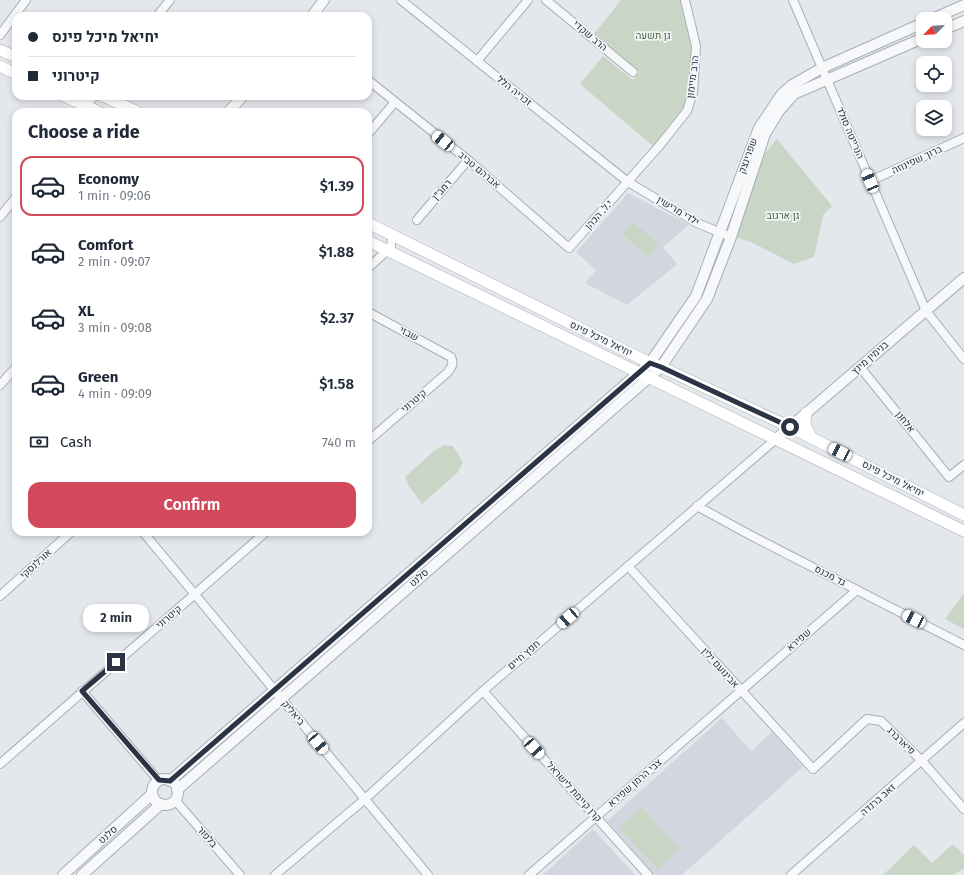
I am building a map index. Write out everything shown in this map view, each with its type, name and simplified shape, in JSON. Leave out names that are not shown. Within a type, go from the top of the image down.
[{"type":"main road","points":[[0,50],[12,55]]},
{"type":"main road","points":[[0,66],[12,72]]},
{"type":"main road","points":[[70,100],[82,108]]},
{"type":"main road","points":[[112,100],[129,108]]},
{"type":"main road","name":"יחיאל מיכל פינס","points":[[372,225],[650,363],[790,427],[964,515]]},
{"type":"main road","name":"יחיאל מיכל פינס","points":[[372,243],[964,531]]},
{"type":"main road","points":[[806,413],[805,425],[812,438]]},
{"type":"street","points":[[17,12],[26,0]]},
{"type":"street","points":[[160,12],[170,0]]},
{"type":"street","points":[[315,12],[324,0]]},
{"type":"street","name":"זכריה הלל","points":[[401,0],[628,182]]},
{"type":"street","points":[[477,62],[528,0]]},
{"type":"street","name":"הרב שקדי","points":[[546,0],[633,72]]},
{"type":"street","name":"הרב מיימון","points":[[628,182],[687,111],[693,93],[696,46],[685,0]]},
{"type":"street","name":"הנרייטה סולד","points":[[793,0],[926,311],[964,359]]},
{"type":"street","points":[[948,12],[964,5]]},
{"type":"street","points":[[0,35],[12,19]]},
{"type":"street","points":[[952,26],[964,21]]},
{"type":"street","name":"שפרינצק","points":[[650,363],[696,296],[758,128],[781,95],[792,85],[822,68],[916,26]]},
{"type":"street","name":"שפרינצק","points":[[661,367],[707,298],[731,236],[765,134],[779,111],[794,94],[916,41]]},
{"type":"street","name":"אברהם טביב","points":[[372,83],[468,160],[569,248]]},
{"type":"street","points":[[85,108],[91,100]]},
{"type":"street","points":[[232,108],[239,100]]},
{"type":"street","points":[[372,129],[395,102]]},
{"type":"street","name":"ברוך שפינוזה","points":[[870,181],[964,138]]},
{"type":"street","name":"רמב\"ן","points":[[417,220],[468,160]]},
{"type":"street","name":"ילדי מרישין","points":[[628,182],[696,223],[731,236]]},
{"type":"street","name":"י.ל. הכהן","points":[[569,248],[628,182]]},
{"type":"street","points":[[0,217],[12,202]]},
{"type":"street","points":[[372,265],[388,251],[392,245],[392,235]]},
{"type":"street","name":"בנימין מינץ","points":[[776,439],[964,278]]},
{"type":"street","name":"שבזי","points":[[372,314],[451,357]]},
{"type":"street","points":[[672,351],[669,359],[674,369],[680,376]]},
{"type":"street","name":"קיטרוני","points":[[372,438],[452,367],[453,361],[451,357]]},
{"type":"street","name":"סלנט","points":[[176,795],[281,699],[643,376],[650,363]]},
{"type":"street","name":"סלנט","points":[[170,781],[274,690],[643,376],[661,367]]},
{"type":"street","name":"אלחנן","points":[[860,367],[949,477],[964,465]]},
{"type":"street","points":[[0,385],[12,375]]},
{"type":"street","name":"חפץ חיים","points":[[275,875],[365,799],[483,690],[776,439]]},
{"type":"street","name":"גד מכנס","points":[[697,506],[964,645]]},
{"type":"street","name":"אורלנסקי","points":[[0,596],[68,536]]},
{"type":"street","name":"ביאליק","points":[[146,536],[428,875]]},
{"type":"street","name":"קיטרוני","points":[[0,764],[261,536]]},
{"type":"street","name":"אבינועם ילין","points":[[628,566],[813,769]]},
{"type":"street","name":"שפירא","points":[[742,691],[857,590]]},
{"type":"street","name":"קרן קיימת לישראל","points":[[483,690],[648,875]]},
{"type":"street","points":[[82,691],[159,780],[170,781],[176,795],[168,804],[161,804],[155,800],[152,794],[153,786],[159,780]]},
{"type":"street","name":"צבי הרמן שפירא","points":[[529,875],[742,691]]},
{"type":"street","name":"פיארברג","points":[[813,769],[868,719],[881,721],[922,761],[964,809]]},
{"type":"street","name":"זאב ברנדה","points":[[791,875],[964,723]]},
{"type":"street","name":"סלנט","points":[[63,875],[152,794]]},
{"type":"street","name":"בלפור","points":[[176,795],[240,875]]},
{"type":"street","name":"סלנט","points":[[82,875],[161,804]]},
{"type":"shaded area","points":[[628,193],[689,225],[663,247],[677,264],[627,305],[585,283],[596,270],[576,252]]},
{"type":"shaded area","points":[[722,718],[751,751],[772,732],[803,767],[682,875],[654,875],[607,821]]},
{"type":"shaded area","points":[[593,829],[635,875],[543,875]]},
{"type":"green space","name":"גן תשעה","points":[[621,0],[681,0],[693,46],[689,93],[684,107],[653,146],[580,84],[603,56],[633,80],[640,72],[594,34]]},
{"type":"green space","name":"גן ארגוב","points":[[777,139],[832,206],[823,215],[814,257],[794,264],[753,243],[736,237],[765,153]]},
{"type":"green space","points":[[633,222],[658,244],[648,257],[622,234]]},
{"type":"green space","points":[[444,445],[453,446],[463,462],[458,472],[422,504],[409,486],[405,477],[434,451]]},
{"type":"green space","points":[[964,593],[964,629],[945,619]]},
{"type":"green space","points":[[641,807],[680,849],[658,870],[619,828]]},
{"type":"green space","points":[[953,844],[964,855],[964,869],[952,875],[883,875],[914,845],[932,863]]},
{"type":"route","points":[[116,662],[82,691],[159,780],[163,779],[170,781],[650,363],[790,427]]}]
